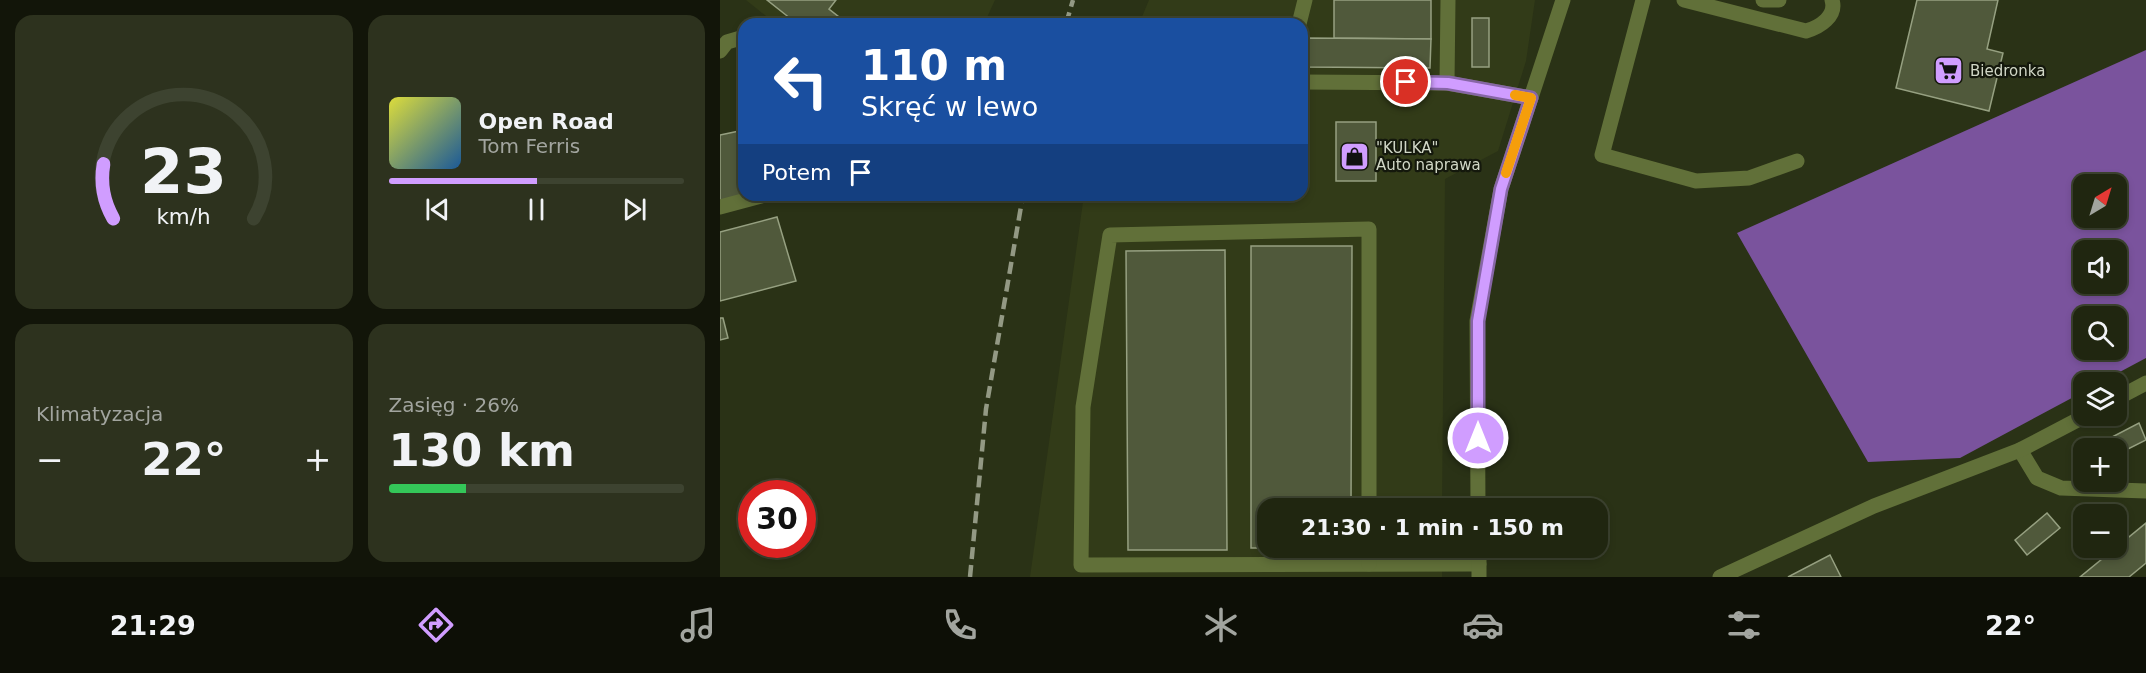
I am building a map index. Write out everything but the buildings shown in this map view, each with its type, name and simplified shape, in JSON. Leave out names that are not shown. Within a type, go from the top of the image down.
[{"type":"street","points":[[1300,18],[1305,0]]},
{"type":"street","points":[[1448,0],[1448,83]]},
{"type":"street","points":[[1478,498],[1478,321],[1501,189],[1563,0]]},
{"type":"street","points":[[1643,0],[1602,155],[1696,181],[1749,178],[1797,161]]},
{"type":"street","points":[[1684,0],[1806,31],[1818,28],[1826,21],[1832,11],[1832,0]]},
{"type":"street","points":[[1763,0],[1779,0]]},
{"type":"street","points":[[720,51],[727,42],[738,39]]},
{"type":"street","points":[[1308,82],[1448,83],[1531,98]]},
{"type":"street","points":[[720,207],[742,201]]},
{"type":"street","points":[[1369,498],[1369,229],[1110,236],[1083,407],[1081,565],[1369,564],[1479,570]]},
{"type":"street","points":[[2127,393],[2146,383]]},
{"type":"street","points":[[1720,577],[1875,506],[2020,450],[2073,422]]},
{"type":"street","points":[[2020,450],[2037,478],[2061,488],[2146,491]]},
{"type":"street","points":[[1369,558],[1369,564]]},
{"type":"shaded area","points":[[746,0],[995,0],[987,18],[768,18]]},
{"type":"shaded area","points":[[1149,0],[1535,0],[1526,61],[1498,151],[1445,179],[1442,498],[1257,498],[1257,558],[1442,558],[1442,577],[1030,577],[1083,201],[1308,201],[1308,18],[1142,18]]},
{"type":"shaded area","points":[[2146,50],[2146,358],[2120,372],[2073,372],[2073,397],[1960,458],[1868,462],[1737,233]]},
{"type":"railway","points":[[1068,18],[1073,0]]},
{"type":"railway","points":[[970,577],[986,409],[1022,201]]},
{"type":"slow traffic","points":[[1506,173],[1531,98],[1515,95]]},
{"type":"place","name":"Biedronka","points":[[1949,71]]},
{"type":"place","name":"\"KULKA\" Auto naprawa","points":[[1355,157]]},
{"type":"route","points":[[1406,82],[1448,83],[1531,98],[1501,189],[1478,321],[1478,438]]}]
